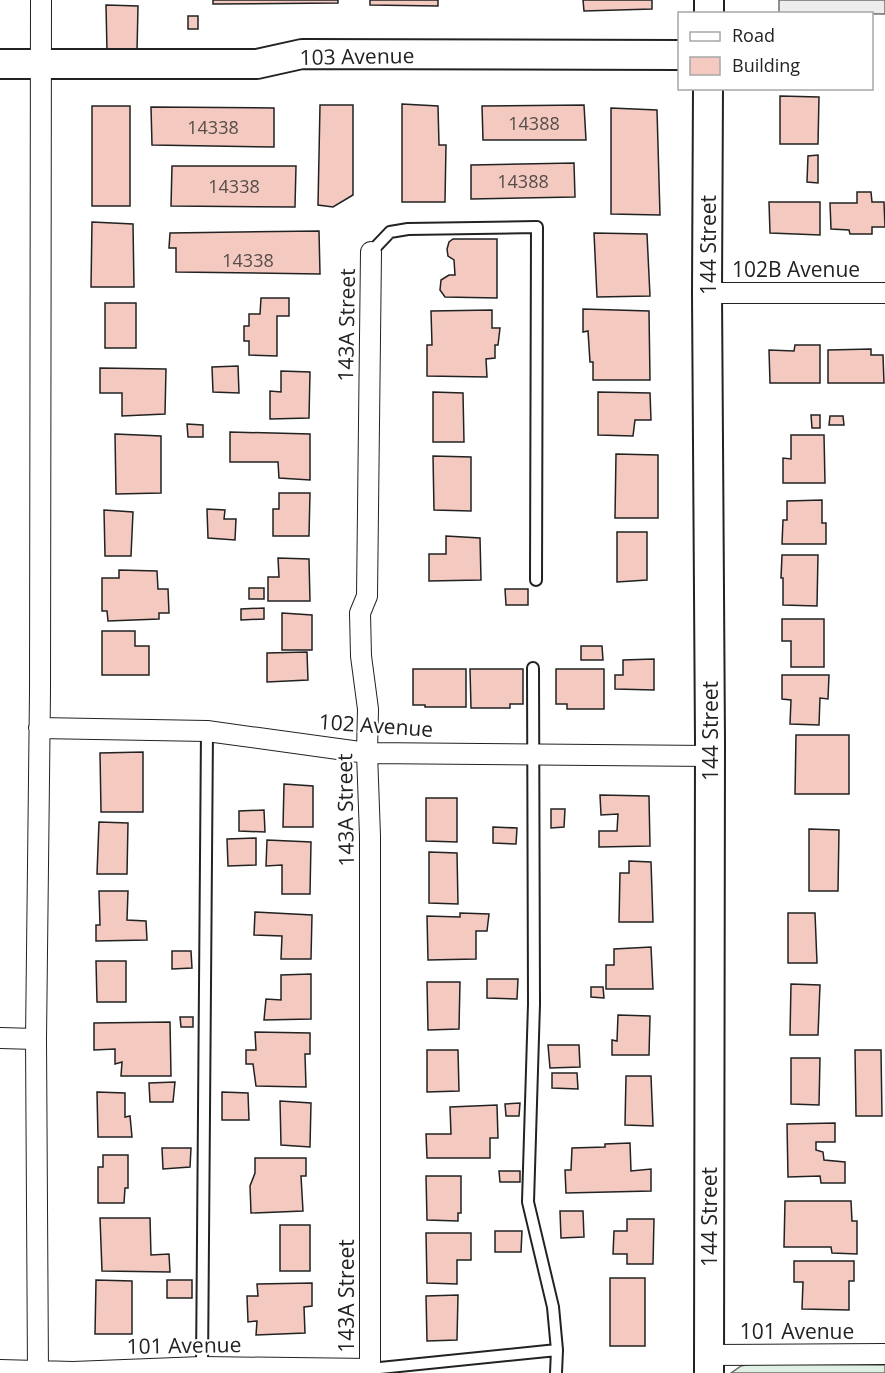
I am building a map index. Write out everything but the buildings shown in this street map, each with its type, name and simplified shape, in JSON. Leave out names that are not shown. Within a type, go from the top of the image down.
[{"type":"main road","name":"103 Avenue","points":[[0,64],[257,64],[302,54],[678,55]]},
{"type":"main road","name":"144 Street","points":[[708,90],[709,1364]]},
{"type":"street","points":[[38,1372],[36,1039],[41,0]]},
{"type":"street","name":"143A Street","points":[[370,1369],[370,836],[368,709],[361,656],[360,613],[367,596],[371,252]]},
{"type":"street","name":"102B Avenue","points":[[707,293],[885,293]]},
{"type":"street","name":"102 Avenue","points":[[39,728],[207,731],[367,753],[710,756]]},
{"type":"street","points":[[0,1038],[36,1039]]},
{"type":"street","name":"101 Avenue","points":[[709,1364],[885,1354]]},
{"type":"street","name":"101 Avenue","points":[[0,1370],[73,1372],[202,1367],[370,1369]]},
{"type":"lane","points":[[371,252],[390,232],[537,227],[536,580]]},
{"type":"lane","points":[[533,668],[534,1004],[528,1202],[553,1306],[557,1350],[556,1373]]},
{"type":"lane","points":[[202,1367],[207,731]]},
{"type":"lane","points":[[370,1369],[557,1350]]},
{"type":"green space","points":[[750,1364],[885,1365],[885,1373],[731,1373],[741,1366]]},
{"type":"shaded area","points":[[779,0],[885,0],[885,14],[779,12]]}]
